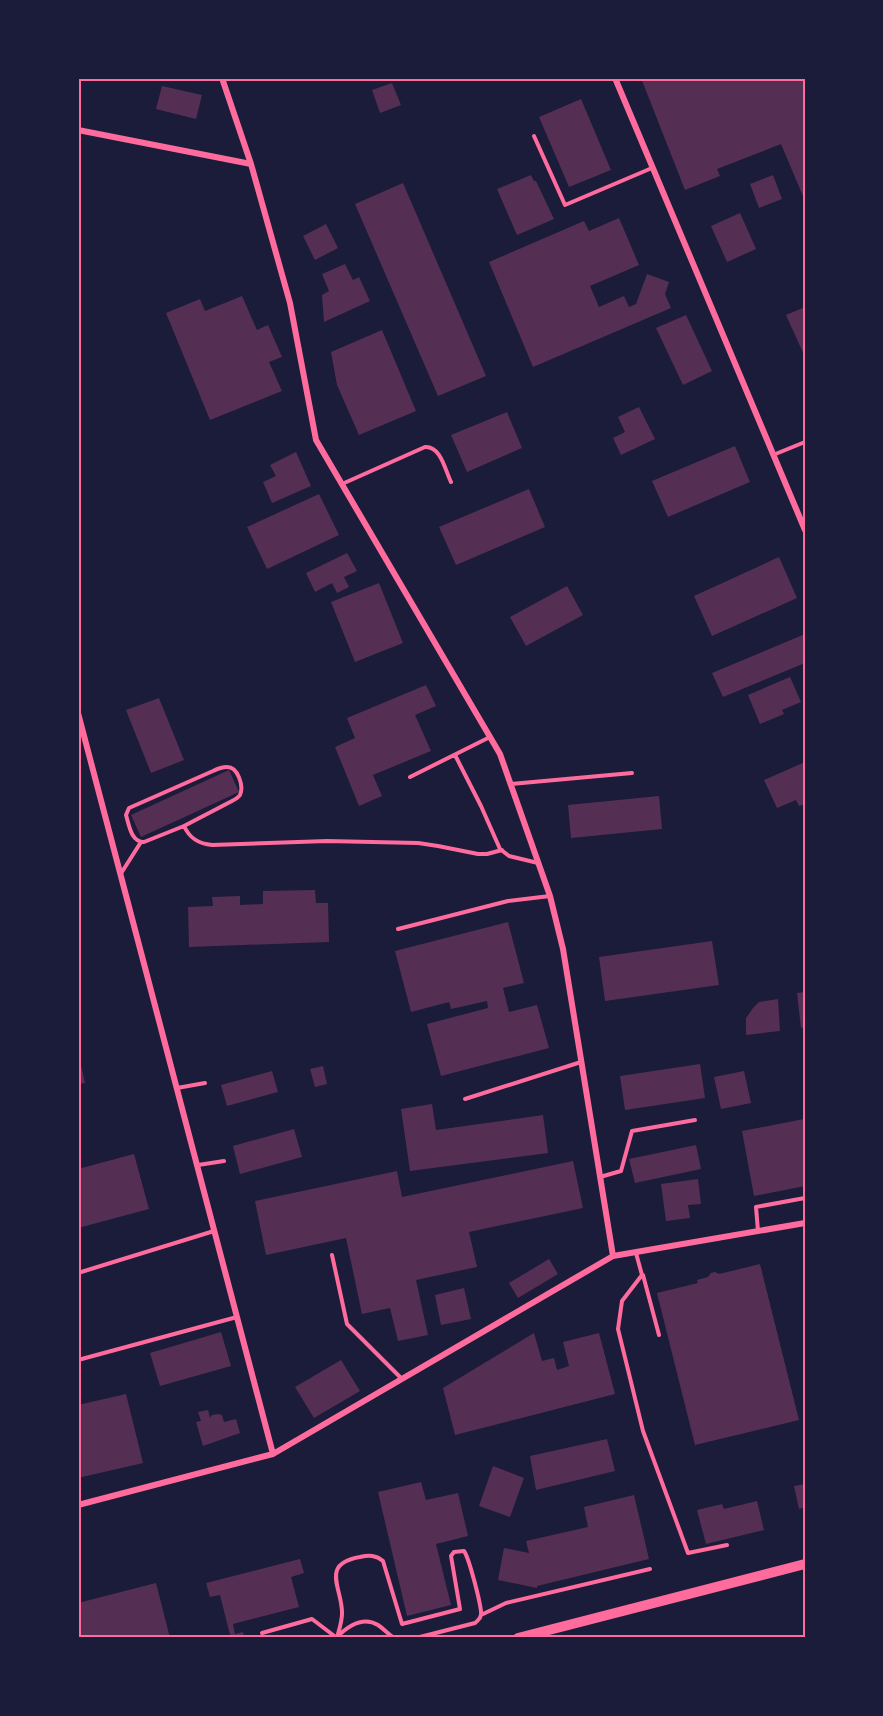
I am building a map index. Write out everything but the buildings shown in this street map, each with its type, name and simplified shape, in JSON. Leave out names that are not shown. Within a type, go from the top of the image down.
[{"type":"street","points":[[222,78],[251,164],[290,303],[316,440],[500,754],[550,896],[563,949],[613,1256]]},
{"type":"street","points":[[615,78],[805,530]]},
{"type":"street","points":[[78,130],[251,164]]},
{"type":"street","points":[[78,713],[273,1454]]},
{"type":"street","points":[[78,1505],[273,1454],[613,1256],[805,1223]]},
{"type":"street","points":[[518,1638],[805,1564]]},
{"type":"lane","points":[[534,136],[565,205],[653,168]]},
{"type":"lane","points":[[773,455],[805,442]]},
{"type":"lane","points":[[342,484],[425,447],[434,448],[450,482]]},
{"type":"lane","points":[[410,777],[490,737]]},
{"type":"lane","points":[[455,755],[502,850],[515,858],[539,863]]},
{"type":"lane","points":[[120,875],[141,842],[184,826],[237,798],[241,792],[236,771],[227,767],[213,771],[129,808],[126,817],[134,838],[141,842]]},
{"type":"lane","points":[[510,784],[632,773]]},
{"type":"lane","points":[[184,826],[187,833],[197,842],[212,845],[327,841],[418,843],[478,854],[502,850]]},
{"type":"lane","points":[[398,929],[508,901],[550,896]]},
{"type":"lane","points":[[465,1099],[582,1062]]},
{"type":"lane","points":[[177,1088],[205,1083]]},
{"type":"lane","points":[[600,1177],[621,1171],[632,1131],[695,1120]]},
{"type":"lane","points":[[197,1166],[224,1161]]},
{"type":"lane","points":[[758,1231],[756,1208],[805,1198]]},
{"type":"lane","points":[[78,1273],[214,1231]]},
{"type":"lane","points":[[636,1252],[659,1335]]},
{"type":"lane","points":[[332,1255],[347,1323],[402,1379]]},
{"type":"lane","points":[[642,1275],[622,1301],[618,1329],[643,1431],[688,1553],[727,1545]]},
{"type":"lane","points":[[78,1360],[237,1317]]},
{"type":"lane","points":[[337,1638],[342,1613],[335,1577],[338,1569],[348,1561],[358,1557],[378,1557],[383,1561],[402,1624],[460,1609],[451,1556],[454,1552],[466,1553],[477,1594],[481,1615],[479,1620],[416,1638]]},
{"type":"lane","points":[[481,1615],[506,1603],[650,1569]]},
{"type":"lane","points":[[262,1633],[312,1619],[337,1638]]},
{"type":"lane","points":[[337,1638],[344,1630],[362,1621],[380,1626],[394,1638]]}]
